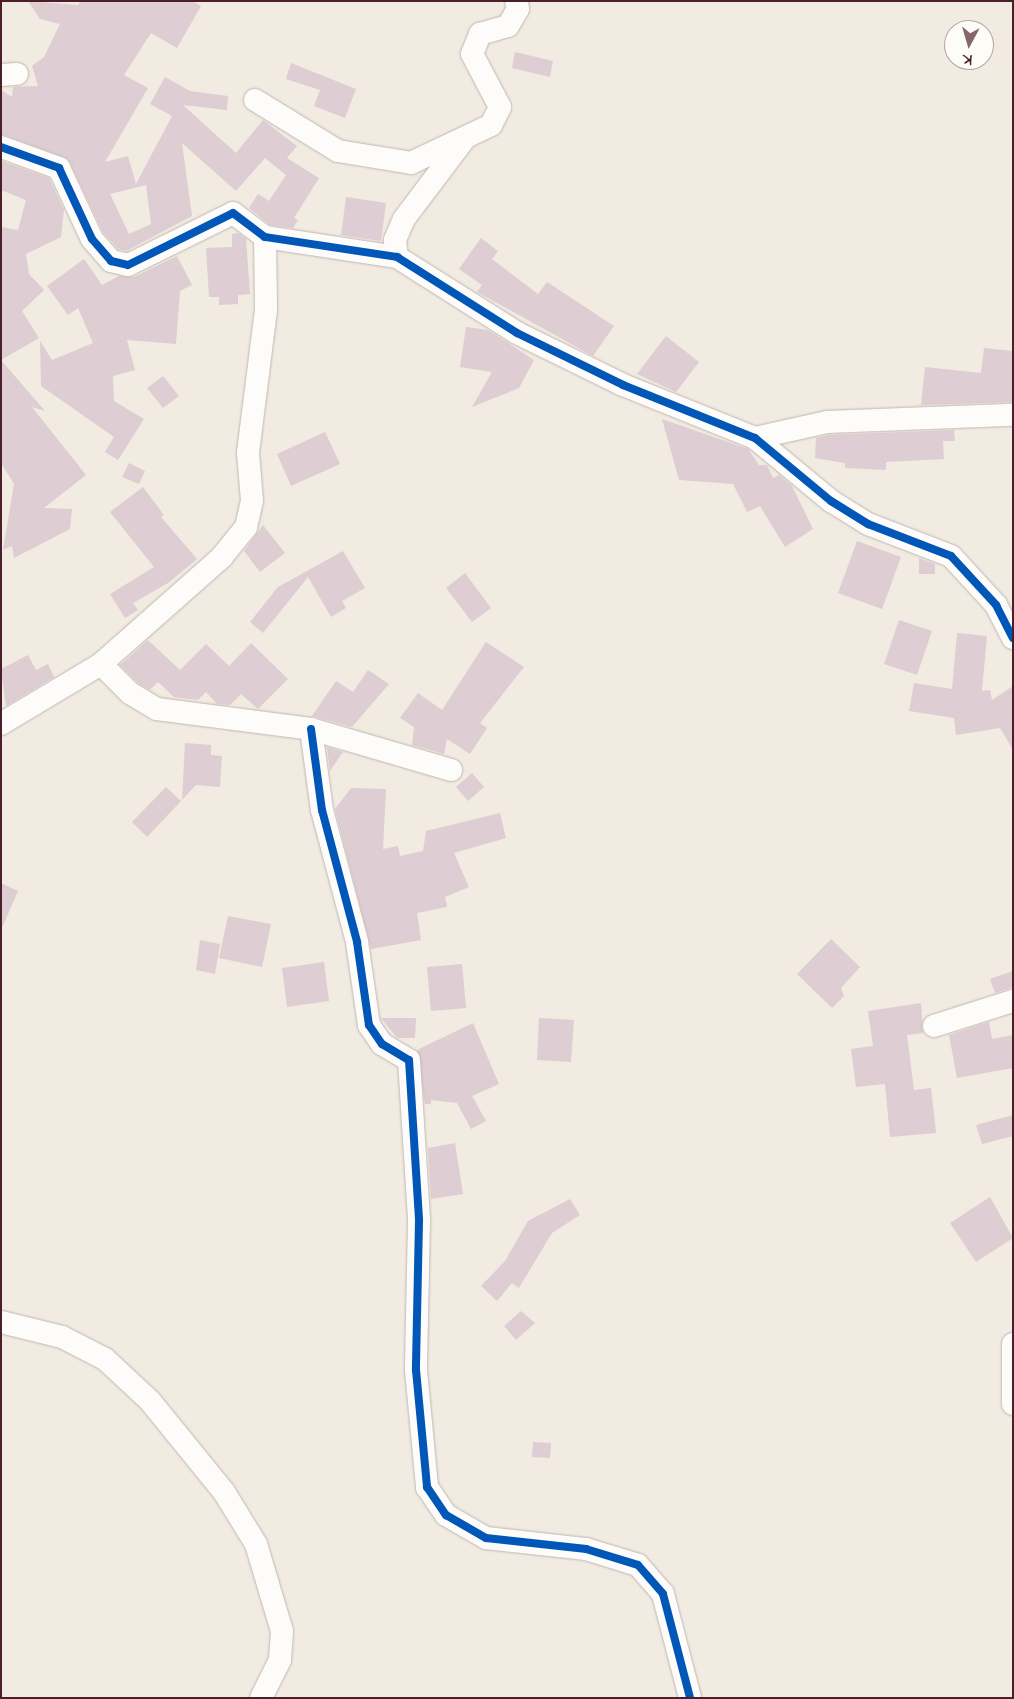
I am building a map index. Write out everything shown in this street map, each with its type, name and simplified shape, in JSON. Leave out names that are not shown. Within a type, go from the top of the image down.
[{"type":"street","points":[[254,100],[338,151],[375,160],[411,163],[491,125],[500,106],[472,54],[480,34],[508,26],[518,9],[516,1]]},
{"type":"street","points":[[397,257],[395,240],[404,219],[466,137]]},
{"type":"street","points":[[1,147],[58,168],[92,239],[111,262],[128,265],[233,213],[265,236],[397,257],[517,333],[632,389],[755,438],[831,501],[868,524],[951,556],[996,605],[1013,638]]},
{"type":"street","points":[[1,724],[101,664],[222,557],[246,526],[252,501],[248,453],[266,310],[265,236]]},
{"type":"street","points":[[755,438],[827,422],[1013,415]]},
{"type":"street","points":[[101,664],[130,693],[157,709],[311,730],[452,770]]},
{"type":"street","points":[[311,730],[322,810],[357,942],[369,1025],[382,1044],[409,1060],[419,1221],[416,1370],[427,1487],[446,1515],[486,1538],[586,1549],[638,1565],[662,1594],[690,1698]]},
{"type":"street","points":[[934,1026],[1013,1001]]},
{"type":"street","points":[[1,1322],[62,1337],[105,1359],[150,1401],[224,1492],[256,1544],[282,1631],[280,1660],[260,1698]]},
{"type":"street","points":[[1013,1344],[1013,1404]]},
{"type":"building","points":[[28,1],[78,5],[80,1],[192,1],[201,6],[177,48],[151,33],[124,75],[148,88],[105,162],[128,156],[136,184],[172,116],[150,104],[165,77],[190,91],[228,96],[227,110],[183,105],[236,153],[263,120],[297,146],[287,158],[319,178],[294,218],[298,220],[293,228],[270,225],[249,208],[258,194],[269,201],[286,175],[265,158],[236,191],[182,143],[192,216],[126,251],[118,249],[103,232],[68,159],[1,134],[1,90],[12,97],[13,87],[38,86],[32,66],[44,57],[60,24],[40,19]],"holes":[[[146,185],[151,224],[129,234],[110,194]]]},
{"type":"building","points":[[515,52],[553,61],[550,77],[512,68]]},
{"type":"building","points":[[291,63],[356,89],[345,118],[314,106],[320,90],[286,79]]},
{"type":"building","points":[[1,161],[49,178],[64,210],[61,237],[26,254],[29,274],[44,290],[22,311],[39,338],[1,360],[1,227],[18,230],[26,200],[1,190]]},
{"type":"building","points":[[346,197],[386,203],[381,241],[341,235]]},
{"type":"building","points":[[238,233],[246,239],[250,294],[238,295],[238,304],[219,305],[219,297],[209,297],[206,248],[232,247],[232,234]]},
{"type":"building","points":[[481,238],[498,251],[492,259],[538,294],[547,282],[614,326],[593,356],[477,292],[482,285],[459,269]]},
{"type":"building","points":[[177,256],[192,285],[180,291],[176,344],[127,340],[135,370],[113,376],[114,401],[144,419],[118,460],[105,452],[114,437],[41,386],[40,341],[52,360],[93,343],[78,308],[68,315],[47,286],[84,259],[102,285],[119,276],[134,277]]},
{"type":"building","points":[[466,327],[488,330],[534,360],[519,388],[472,407],[492,372],[460,367]]},
{"type":"building","points":[[666,336],[699,362],[676,392],[637,374]]},
{"type":"building","points":[[984,348],[1013,351],[1013,402],[921,405],[925,367],[981,373]]},
{"type":"building","points":[[1,360],[45,411],[32,407],[86,475],[44,508],[72,509],[70,529],[14,558],[12,546],[3,550],[14,484],[1,463]]},
{"type":"building","points":[[163,376],[179,396],[163,408],[147,388]]},
{"type":"building","points":[[662,419],[748,449],[759,465],[767,465],[773,478],[779,475],[792,486],[813,529],[785,547],[760,506],[747,512],[733,484],[679,480]]},
{"type":"building","points":[[954,430],[955,441],[943,441],[944,459],[886,462],[886,470],[845,468],[845,463],[815,458],[816,438],[829,435]]},
{"type":"building","points":[[325,432],[340,464],[291,486],[277,454]]},
{"type":"building","points":[[129,463],[145,471],[139,484],[122,477]]},
{"type":"building","points":[[143,487],[164,515],[161,517],[197,559],[168,583],[133,603],[138,610],[125,618],[110,594],[154,567],[110,512]]},
{"type":"building","points":[[263,525],[285,553],[260,572],[244,551]]},
{"type":"building","points":[[857,541],[901,557],[882,609],[838,593]]},
{"type":"building","points":[[343,551],[365,588],[342,601],[346,608],[331,617],[308,577],[263,633],[250,622],[278,587]]},
{"type":"building","points":[[919,558],[935,564],[935,574],[919,574]]},
{"type":"building","points":[[465,573],[491,608],[472,622],[446,588]]},
{"type":"building","points":[[899,620],[932,631],[917,675],[884,664]]},
{"type":"building","points":[[957,633],[987,636],[982,691],[990,690],[992,700],[1013,686],[1013,750],[1000,728],[956,735],[954,718],[909,711],[914,683],[952,689]]},
{"type":"building","points":[[148,640],[180,670],[206,644],[229,666],[251,643],[288,679],[258,709],[241,694],[230,705],[217,704],[206,692],[198,700],[174,697],[158,682],[150,690],[138,683],[120,665]]},
{"type":"building","points":[[486,642],[524,667],[480,723],[487,728],[470,754],[447,739],[444,754],[412,745],[414,727],[400,718],[418,693],[442,710]]},
{"type":"building","points":[[28,655],[36,670],[48,664],[54,677],[6,706],[1,669]]},
{"type":"building","points":[[368,670],[389,684],[352,727],[312,716],[336,681],[353,692]]},
{"type":"building","points":[[185,743],[211,745],[211,755],[222,756],[220,787],[196,785],[182,800]]},
{"type":"building","points":[[327,747],[343,752],[330,771]]},
{"type":"building","points":[[472,773],[484,787],[468,801],[456,787]]},
{"type":"building","points":[[166,787],[181,801],[147,837],[132,822]]},
{"type":"building","points":[[351,788],[386,789],[383,849],[398,846],[400,856],[423,851],[426,831],[500,813],[506,838],[454,853],[469,887],[445,897],[447,907],[417,913],[421,940],[371,949],[335,809]]},
{"type":"building","points":[[1,883],[18,891],[1,930]]},
{"type":"building","points":[[228,916],[271,924],[262,967],[219,958]]},
{"type":"building","points":[[831,939],[860,967],[841,988],[844,996],[832,1008],[797,974]]},
{"type":"building","points":[[200,940],[220,944],[215,974],[196,970]]},
{"type":"building","points":[[324,962],[329,1001],[287,1007],[282,968]]},
{"type":"building","points":[[462,964],[466,1008],[431,1011],[427,967]]},
{"type":"building","points":[[1013,971],[1013,987],[995,993],[990,979]]},
{"type":"building","points":[[921,1003],[923,1033],[907,1035],[914,1090],[931,1088],[936,1133],[890,1137],[885,1084],[856,1087],[851,1049],[873,1046],[868,1011]]},
{"type":"building","points":[[381,1018],[416,1018],[415,1038],[397,1038]]},
{"type":"building","points":[[539,1018],[574,1020],[571,1062],[537,1060]]},
{"type":"building","points":[[989,1022],[992,1039],[1013,1035],[1013,1068],[957,1078],[949,1035]]},
{"type":"building","points":[[473,1023],[499,1084],[472,1096],[486,1121],[471,1129],[457,1103],[431,1100],[431,1104],[425,1104],[417,1050]]},
{"type":"building","points":[[1013,1115],[1013,1136],[982,1144],[976,1125]]},
{"type":"building","points":[[455,1143],[463,1194],[431,1199],[428,1148]]},
{"type":"building","points":[[990,1197],[1013,1238],[976,1262],[950,1223]]},
{"type":"building","points":[[570,1199],[580,1215],[552,1233],[519,1288],[512,1283],[497,1301],[481,1286],[505,1261],[528,1221]]},
{"type":"building","points":[[521,1311],[535,1323],[516,1340],[504,1326]]},
{"type":"building","points":[[533,1442],[551,1443],[550,1458],[532,1457]]},
{"type":"cycle path","points":[[1,147],[59,168],[92,239],[111,261],[128,265],[233,213],[265,237],[397,257],[517,333],[623,385],[755,438],[831,501],[868,524],[951,556],[996,605],[1013,638]]},
{"type":"cycle path","points":[[311,729],[322,810],[357,942],[369,1025],[382,1044],[409,1060],[419,1221],[416,1370],[427,1487],[446,1515],[486,1538],[586,1549],[638,1565],[663,1594],[690,1698]]}]
